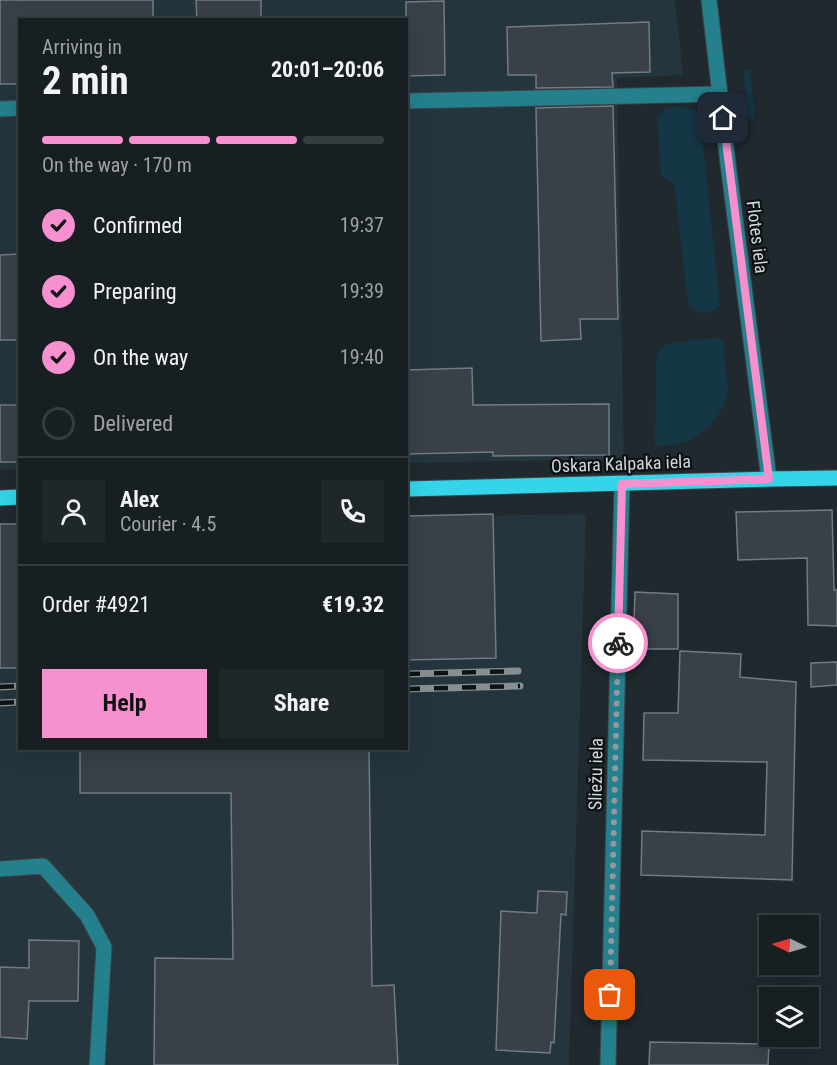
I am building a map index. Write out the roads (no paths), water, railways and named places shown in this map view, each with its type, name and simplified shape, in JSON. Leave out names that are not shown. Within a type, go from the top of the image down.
[{"type":"main road","name":"Oskara Kalpaka iela","points":[[408,489],[837,478]]},
{"type":"main road","points":[[0,498],[18,497]]},
{"type":"street","name":"Flotes iela","points":[[709,0],[769,479]]},
{"type":"street","points":[[408,100],[720,94]]},
{"type":"street","points":[[0,109],[18,108]]},
{"type":"street","name":"Sliežu iela","points":[[608,1065],[622,484]]},
{"type":"street","points":[[0,869],[43,866],[87,915],[104,947],[98,1065]]},
{"type":"railway","points":[[408,674],[518,671]]},
{"type":"railway","points":[[0,687],[18,686]]},
{"type":"railway","points":[[408,689],[520,686]]},
{"type":"railway","points":[[0,703],[18,702]]}]
